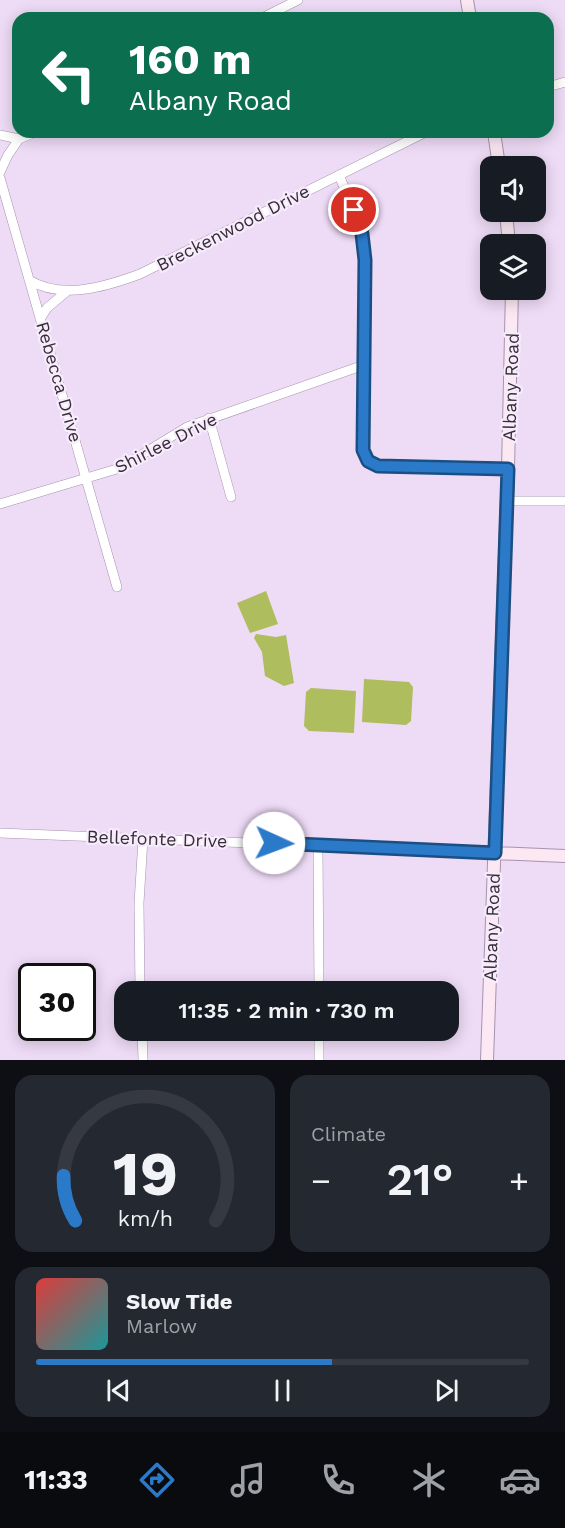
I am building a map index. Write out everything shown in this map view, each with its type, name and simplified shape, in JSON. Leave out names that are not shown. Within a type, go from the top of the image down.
[{"type":"street","points":[[274,12],[298,0]]},
{"type":"street","points":[[0,172],[19,139],[14,138]]},
{"type":"street","name":"Breckenwood Drive","points":[[29,280],[45,288],[66,292],[117,282],[140,274],[414,138]]},
{"type":"street","points":[[495,138],[498,156]]},
{"type":"street","points":[[339,175],[356,216],[364,247],[363,450],[370,463],[378,466],[508,469]]},
{"type":"street","name":"Rebecca Drive","points":[[0,178],[117,587]]},
{"type":"street","points":[[40,318],[46,308],[66,292]]},
{"type":"street","name":"Albany Road","points":[[487,1060],[512,300]]},
{"type":"street","name":"Shirlee Drive","points":[[0,504],[87,478],[131,462],[187,427],[364,365]]},
{"type":"street","points":[[209,418],[231,497]]},
{"type":"street","points":[[507,501],[565,501]]},
{"type":"street","name":"Bellefonte Drive","points":[[0,833],[565,856]]},
{"type":"street","points":[[141,981],[139,903],[142,839]]},
{"type":"street","points":[[318,845],[319,981]]},
{"type":"street","points":[[142,1041],[143,1060]]},
{"type":"street","points":[[319,1041],[319,1060]]},
{"type":"green space","points":[[266,591],[278,624],[250,633],[237,603]]},
{"type":"green space","points":[[256,634],[276,637],[286,635],[294,683],[284,686],[265,676],[262,652],[254,638]]},
{"type":"green space","points":[[364,679],[409,682],[413,687],[411,721],[406,725],[362,722]]},
{"type":"green space","points":[[311,688],[356,691],[354,733],[309,731],[304,726],[306,692]]},
{"type":"route","points":[[274,843],[495,853],[508,469],[378,466],[370,463],[365,456],[363,450],[365,260],[362,234],[354,210]]}]
